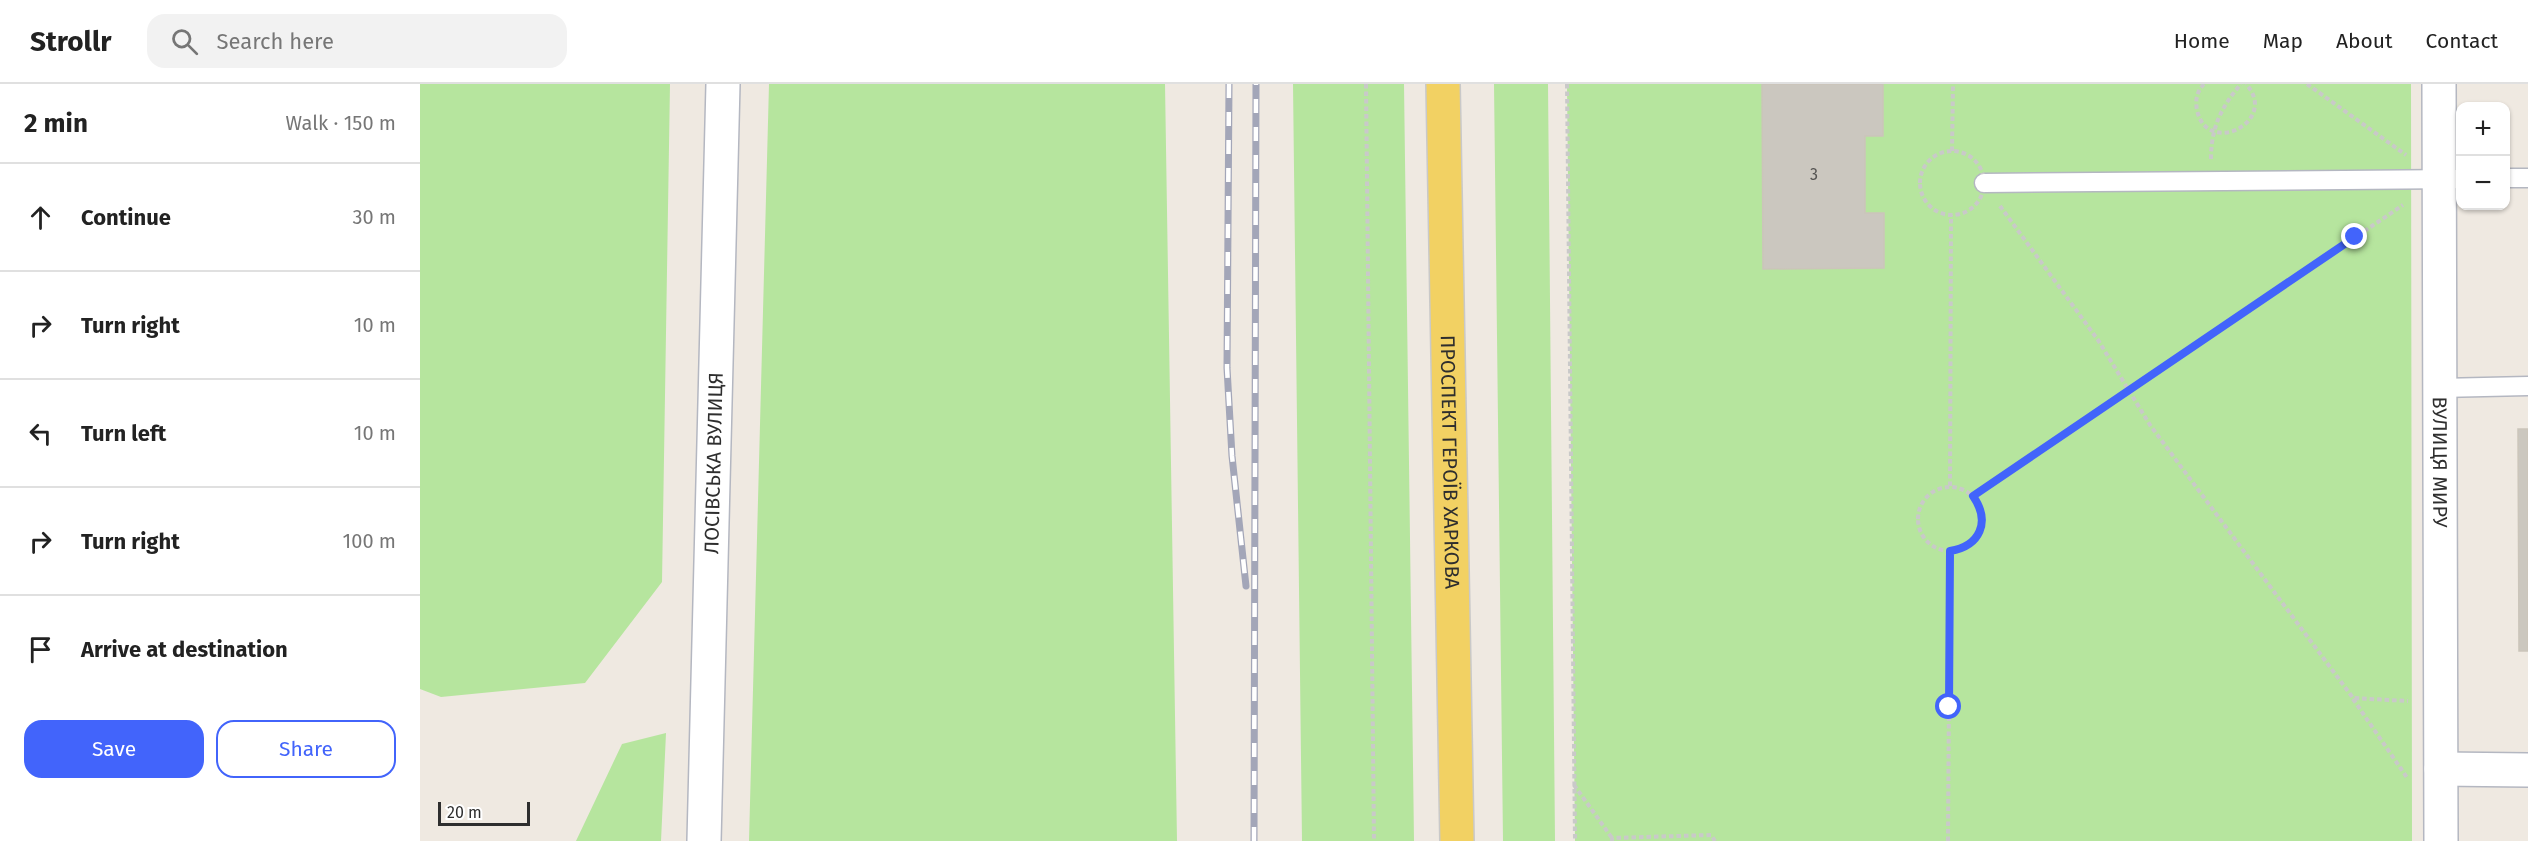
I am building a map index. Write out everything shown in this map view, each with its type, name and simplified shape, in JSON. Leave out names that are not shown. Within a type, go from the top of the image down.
[{"type":"main road","name":"ПРОСПЕКТ ГЕРОЇВ ХАРКОВА","points":[[1443,84],[1456,841]]},
{"type":"street","name":"ЛОСІВСЬКА ВУЛИЦЯ","points":[[704,841],[723,84]]},
{"type":"street","name":"ВУЛИЦЯ МИРУ","points":[[2439,84],[2450,179],[2440,388],[2441,841]]},
{"type":"street","points":[[2441,769],[2528,770]]},
{"type":"lane","points":[[2510,178],[2528,178]]},
{"type":"lane","points":[[1987,188],[2211,181],[2450,179]]},
{"type":"lane","points":[[2440,388],[2528,386]]},
{"type":"path","points":[[1366,84],[1374,841]]},
{"type":"path","points":[[1567,84],[1575,841]]},
{"type":"path","points":[[1952,150],[1953,84]]},
{"type":"path","points":[[2204,84],[2197,96],[2198,114],[2210,129],[2229,132],[2238,130],[2252,116],[2254,97],[2246,84]]},
{"type":"path","points":[[2211,181],[2211,141],[2216,120],[2226,101],[2241,84]]},
{"type":"path","points":[[2307,84],[2411,159]]},
{"type":"path","points":[[1952,150],[1962,152],[1978,164],[1987,188],[1971,209],[1951,215],[1933,209],[1926,201],[1919,182],[1926,163],[1933,156],[1952,150]]},
{"type":"path","points":[[1973,496],[2411,199]]},
{"type":"path","points":[[1997,201],[2098,340],[2150,425],[2353,698],[2412,785]]},
{"type":"path","points":[[1950,486],[1951,215]]},
{"type":"path","points":[[1950,486],[1973,496],[1982,515],[1982,526],[1970,544],[1950,551],[1940,549],[1923,537],[1918,518],[1924,499],[1940,488],[1950,486]]},
{"type":"path","points":[[1948,841],[1950,551]]},
{"type":"path","points":[[2353,698],[2412,701]]},
{"type":"path","points":[[1574,785],[1612,840],[1711,835],[1715,841]]},
{"type":"green space","points":[[420,84],[670,84],[662,582],[585,683],[441,697],[420,689]]},
{"type":"green space","points":[[769,84],[1165,84],[1177,841],[749,841]]},
{"type":"green space","points":[[1293,84],[1404,84],[1414,841],[1302,841]]},
{"type":"green space","points":[[1494,84],[1548,84],[1555,841],[1503,841]]},
{"type":"green space","points":[[1567,84],[2411,84],[2412,841],[1575,841]]},
{"type":"green space","points":[[666,733],[661,841],[576,841],[622,744]]},
{"type":"building","points":[[1762,84],[1883,84],[1883,136],[1865,136],[1865,213],[1884,213],[1884,268],[1763,269]]},
{"type":"building","points":[[2518,429],[2528,429],[2528,651],[2519,651]]},
{"type":"railway","points":[[1229,84],[1227,368],[1232,456],[1246,586]]},
{"type":"railway","points":[[1254,841],[1256,84]]},
{"type":"route","points":[[1949,707],[1950,551],[1970,544],[1982,526],[1982,515],[1973,496],[2355,237]]}]
